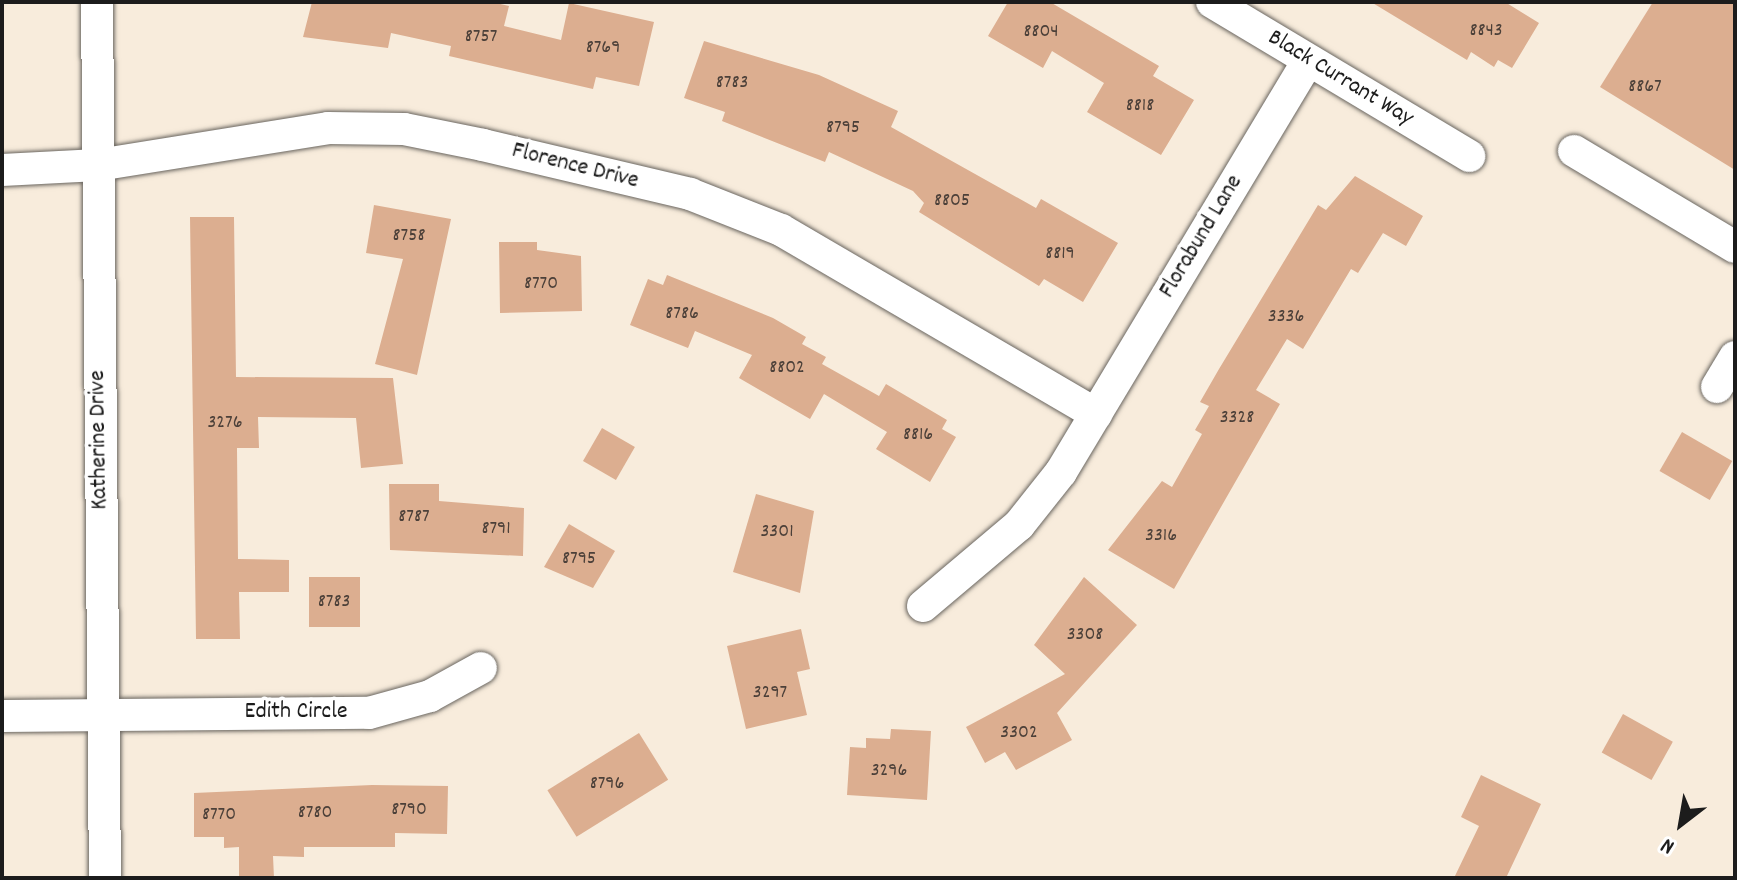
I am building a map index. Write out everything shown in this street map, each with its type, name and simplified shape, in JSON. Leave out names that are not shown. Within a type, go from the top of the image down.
[{"type":"street","name":"Katherine Drive","points":[[97,2],[105,878]]},
{"type":"street","name":"Black Currant Way","points":[[1212,2],[1469,156]]},
{"type":"street","name":"Florabund Lane","points":[[923,606],[1019,525],[1096,414],[1308,61]]},
{"type":"street","name":"Florence Drive","points":[[2,170],[98,165],[328,128],[404,129],[690,194],[867,276],[1096,414]]},
{"type":"street","points":[[1574,151],[1735,247]]},
{"type":"street","points":[[1717,387],[1735,357]]},
{"type":"street","name":"Edith Circle","points":[[2,716],[369,713],[430,696],[481,668]]},
{"type":"building","points":[[312,2],[492,2],[509,6],[504,26],[561,40],[569,3],[654,22],[639,86],[596,77],[593,89],[449,56],[451,46],[391,33],[388,48],[303,37]]},
{"type":"building","points":[[1008,2],[1050,2],[1159,66],[1153,76],[1194,100],[1161,155],[1087,112],[1104,83],[1052,51],[1043,68],[988,36]]},
{"type":"building","points":[[1371,2],[1505,2],[1539,23],[1512,68],[1498,60],[1494,67],[1471,52],[1467,60]]},
{"type":"building","points":[[1653,2],[1735,2],[1735,170],[1600,87]]},
{"type":"building","points":[[704,41],[819,75],[898,111],[891,127],[1036,208],[1041,199],[1118,243],[1083,302],[1044,279],[1039,286],[919,212],[924,203],[913,191],[829,152],[825,162],[722,121],[725,112],[684,98]]},
{"type":"building","points":[[1355,176],[1423,216],[1406,246],[1383,233],[1358,273],[1351,269],[1303,349],[1287,339],[1256,390],[1280,404],[1174,589],[1108,550],[1162,481],[1172,487],[1202,434],[1195,430],[1209,406],[1200,402],[1219,369],[1318,205],[1326,210]]},
{"type":"building","points":[[374,205],[451,219],[417,375],[375,364],[403,259],[366,253]]},
{"type":"building","points":[[190,217],[234,217],[236,377],[393,378],[403,464],[361,468],[356,418],[258,417],[259,448],[237,448],[238,559],[289,560],[289,592],[239,592],[240,639],[196,639]]},
{"type":"building","points":[[499,242],[537,242],[537,250],[581,256],[582,311],[500,313]]},
{"type":"building","points":[[667,275],[773,318],[806,337],[802,344],[826,357],[822,364],[879,396],[886,384],[947,420],[942,429],[956,437],[930,482],[876,449],[887,432],[824,394],[810,419],[739,378],[752,355],[695,331],[688,348],[630,325],[648,279],[663,285]]},
{"type":"building","points":[[602,428],[635,447],[616,480],[583,461]]},
{"type":"building","points":[[1682,432],[1732,461],[1710,500],[1660,471]]},
{"type":"building","points":[[389,484],[439,484],[439,501],[524,508],[523,556],[390,550]]},
{"type":"building","points":[[756,494],[814,511],[800,593],[733,572]]},
{"type":"building","points":[[569,524],[615,551],[593,588],[544,567]]},
{"type":"building","points":[[309,577],[360,577],[360,627],[309,627]]},
{"type":"building","points":[[1084,577],[1137,625],[1057,713],[1072,740],[1016,770],[1005,752],[985,763],[966,727],[1065,674],[1034,645]]},
{"type":"building","points":[[801,629],[810,669],[797,672],[807,715],[746,729],[727,646]]},
{"type":"building","points":[[1623,714],[1673,742],[1652,780],[1602,752]]},
{"type":"building","points":[[891,729],[931,731],[927,800],[847,795],[850,747],[866,748],[866,738],[890,739]]},
{"type":"building","points":[[639,733],[668,780],[577,837],[547,790]]},
{"type":"building","points":[[1481,775],[1541,804],[1506,878],[1454,878],[1479,826],[1461,817]]},
{"type":"building","points":[[372,785],[448,786],[447,834],[395,833],[395,847],[304,847],[304,857],[273,856],[274,878],[239,878],[239,847],[224,848],[224,837],[194,837],[194,793]]}]
